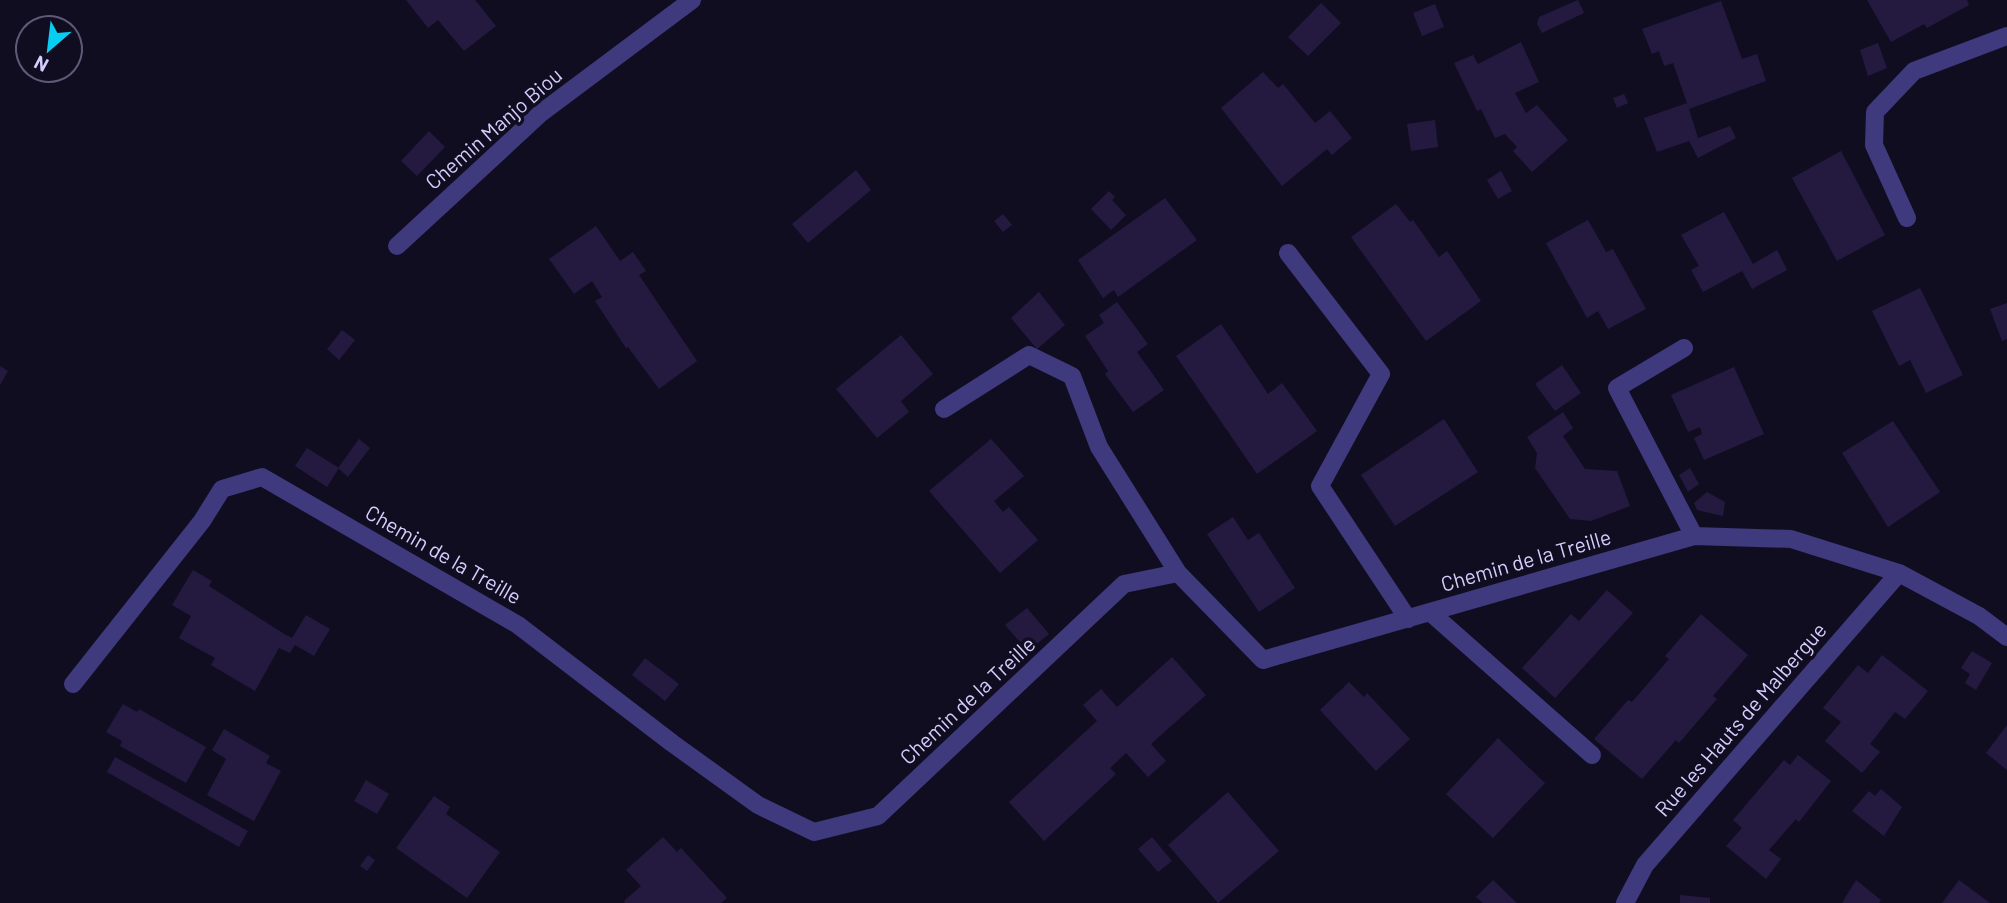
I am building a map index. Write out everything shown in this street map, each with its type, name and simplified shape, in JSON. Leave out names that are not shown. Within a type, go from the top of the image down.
[{"type":"street","name":"Chemin Manjo Biou","points":[[397,246],[541,113],[692,0]]},
{"type":"street","points":[[1907,218],[1874,145],[1875,112],[1914,71],[2007,36]]},
{"type":"street","points":[[1288,253],[1381,374],[1320,486],[1408,619]]},
{"type":"street","points":[[1684,348],[1617,388],[1694,536]]},
{"type":"street","points":[[944,409],[1030,355],[1072,376],[1099,447],[1178,573]]},
{"type":"street","name":"Chemin de la Treille","points":[[73,684],[202,521],[222,489],[262,477],[518,625],[672,744],[758,805],[814,832],[878,816],[1124,584],[1178,573],[1263,660],[1694,536],[1791,539],[1899,573],[1979,616],[2007,637]]},
{"type":"street","name":"Rue les Hauts de Malbergue","points":[[1625,903],[1645,865],[1899,573]]},
{"type":"street","points":[[1430,612],[1592,755]]},
{"type":"building","points":[[406,0],[475,0],[496,26],[464,51],[438,20],[428,28]]},
{"type":"building","points":[[1578,0],[1584,13],[1542,33],[1537,24],[1539,17]]},
{"type":"building","points":[[1867,0],[1967,0],[1969,5],[1927,28],[1924,24],[1891,42]]},
{"type":"building","points":[[1721,1],[1742,59],[1757,54],[1766,81],[1689,109],[1698,138],[1730,126],[1736,138],[1698,158],[1689,141],[1657,152],[1644,118],[1687,103],[1673,63],[1664,66],[1659,51],[1652,54],[1642,29]]},
{"type":"building","points":[[1321,3],[1341,23],[1308,56],[1288,37]]},
{"type":"building","points":[[1435,4],[1444,27],[1422,36],[1413,13]]},
{"type":"building","points":[[1521,42],[1539,82],[1515,93],[1526,113],[1537,105],[1568,140],[1532,172],[1513,151],[1517,147],[1505,134],[1495,138],[1481,109],[1477,111],[1454,63],[1473,55],[1478,64]]},
{"type":"building","points":[[1878,43],[1887,68],[1868,76],[1860,50]]},
{"type":"building","points":[[1263,72],[1278,88],[1283,84],[1315,123],[1330,111],[1352,138],[1332,155],[1327,149],[1282,186],[1221,108]]},
{"type":"building","points":[[1624,94],[1628,103],[1617,108],[1613,98]]},
{"type":"building","points":[[1435,120],[1438,147],[1411,151],[1407,124]]},
{"type":"building","points":[[429,131],[445,147],[417,176],[401,161]]},
{"type":"building","points":[[1841,151],[1885,235],[1837,261],[1792,178]]},
{"type":"building","points":[[856,170],[871,190],[808,243],[792,224]]},
{"type":"building","points":[[1501,171],[1512,191],[1498,199],[1487,180]]},
{"type":"building","points":[[1109,191],[1115,197],[1112,200],[1126,215],[1111,230],[1091,209]]},
{"type":"building","points":[[1165,198],[1197,240],[1118,297],[1114,290],[1103,298],[1078,260]]},
{"type":"building","points":[[1396,204],[1410,222],[1413,220],[1439,257],[1447,251],[1481,301],[1426,341],[1351,237]]},
{"type":"building","points":[[1724,212],[1753,264],[1777,250],[1787,270],[1752,289],[1742,271],[1703,292],[1691,270],[1699,266],[1681,235]]},
{"type":"building","points":[[1003,214],[1012,225],[1003,232],[994,221]]},
{"type":"building","points":[[1588,220],[1606,252],[1613,249],[1646,309],[1608,329],[1598,311],[1587,318],[1546,243]]},
{"type":"building","points":[[596,226],[620,261],[633,252],[646,271],[639,275],[697,361],[659,389],[628,347],[626,348],[595,301],[602,297],[592,281],[574,294],[549,259]]},
{"type":"building","points":[[1920,288],[1963,375],[1926,393],[1910,360],[1899,366],[1872,311]]},
{"type":"building","points":[[1039,292],[1065,325],[1037,349],[1011,318]]},
{"type":"building","points":[[1117,302],[1148,344],[1137,352],[1164,390],[1133,412],[1105,374],[1108,371],[1085,336],[1104,323],[1099,315]]},
{"type":"building","points":[[2007,303],[2007,339],[2002,341],[1990,309]]},
{"type":"building","points":[[1221,324],[1268,394],[1282,383],[1317,431],[1257,474],[1176,356]]},
{"type":"building","points":[[342,330],[355,340],[339,360],[327,349]]},
{"type":"building","points":[[901,335],[933,374],[901,401],[909,412],[877,438],[836,389]]},
{"type":"building","points":[[1562,365],[1581,393],[1555,411],[1535,384]]},
{"type":"building","points":[[0,366],[8,371],[0,385]]},
{"type":"building","points":[[1734,367],[1764,434],[1704,460],[1694,438],[1702,434],[1700,427],[1688,432],[1671,395]]},
{"type":"building","points":[[1563,412],[1573,428],[1563,436],[1585,469],[1617,471],[1630,506],[1591,521],[1570,519],[1535,468],[1537,453],[1527,437]]},
{"type":"building","points":[[1444,419],[1478,472],[1395,526],[1361,475]]},
{"type":"building","points":[[1893,421],[1940,492],[1888,527],[1842,453]]},
{"type":"building","points":[[359,439],[370,448],[348,477],[338,468]]},
{"type":"building","points":[[991,439],[1024,476],[994,501],[1003,512],[1009,507],[1038,540],[1000,573],[929,491]]},
{"type":"building","points":[[307,448],[339,468],[327,487],[295,466]]},
{"type":"building","points":[[1690,468],[1699,484],[1688,492],[1679,475]]},
{"type":"building","points":[[1707,492],[1725,502],[1723,516],[1697,510],[1694,503]]},
{"type":"building","points":[[1233,517],[1248,540],[1259,533],[1295,588],[1259,612],[1207,534]]},
{"type":"building","points":[[193,570],[212,581],[209,586],[292,638],[306,615],[330,629],[314,656],[295,645],[290,653],[279,648],[255,691],[211,665],[215,658],[179,638],[191,616],[172,605]]},
{"type":"building","points":[[1607,590],[1633,613],[1555,698],[1522,668],[1571,614],[1579,621]]},
{"type":"building","points":[[1027,608],[1049,634],[1028,651],[1005,625]]},
{"type":"building","points":[[1701,614],[1748,655],[1713,696],[1717,699],[1679,743],[1676,740],[1642,779],[1594,739],[1628,700],[1632,702],[1669,659],[1665,656]]},
{"type":"building","points":[[1972,651],[1992,663],[1976,690],[1965,683],[1970,674],[1961,668]]},
{"type":"building","points":[[1882,655],[1928,691],[1905,719],[1895,712],[1870,744],[1880,752],[1862,773],[1825,741],[1841,722],[1823,708],[1858,665],[1868,673]]},
{"type":"building","points":[[1172,657],[1206,695],[1151,744],[1166,761],[1148,777],[1126,753],[1110,768],[1116,774],[1044,841],[1009,802],[1097,721],[1083,705],[1101,689],[1117,707]]},
{"type":"building","points":[[645,658],[679,684],[665,701],[632,675]]},
{"type":"building","points":[[1349,682],[1364,697],[1367,693],[1410,739],[1376,771],[1320,710]]},
{"type":"building","points":[[123,704],[137,712],[139,709],[206,747],[186,783],[120,746],[122,741],[106,732]]},
{"type":"building","points":[[2007,725],[2007,770],[1986,753]]},
{"type":"building","points":[[224,729],[270,756],[266,763],[281,771],[254,821],[207,795],[226,759],[212,750]]},
{"type":"building","points":[[1498,738],[1545,783],[1493,838],[1446,794]]},
{"type":"building","points":[[1798,755],[1831,781],[1799,822],[1796,819],[1769,850],[1781,859],[1766,879],[1726,846],[1742,828],[1733,820],[1784,760],[1790,765]]},
{"type":"building","points":[[115,757],[248,831],[239,847],[107,772]]},
{"type":"building","points":[[366,780],[389,794],[377,814],[354,801]]},
{"type":"building","points":[[1881,789],[1902,807],[1884,836],[1852,811],[1869,791],[1875,796]]},
{"type":"building","points":[[1228,792],[1279,851],[1218,903],[1168,845]]},
{"type":"building","points":[[434,796],[450,807],[446,814],[500,852],[467,898],[396,848]]},
{"type":"building","points":[[663,837],[677,852],[681,848],[727,898],[721,903],[625,903],[641,886],[626,870]]},
{"type":"building","points":[[1152,837],[1172,861],[1158,872],[1138,849]]},
{"type":"building","points":[[368,855],[375,860],[367,871],[360,866]]},
{"type":"building","points":[[1493,880],[1517,903],[1483,903],[1476,897]]},
{"type":"building","points":[[1856,880],[1881,900],[1879,903],[1842,903]]},
{"type":"building","points":[[1959,880],[1990,903],[1942,903]]},
{"type":"building","points":[[1680,895],[1710,898],[1710,903],[1680,903]]}]
